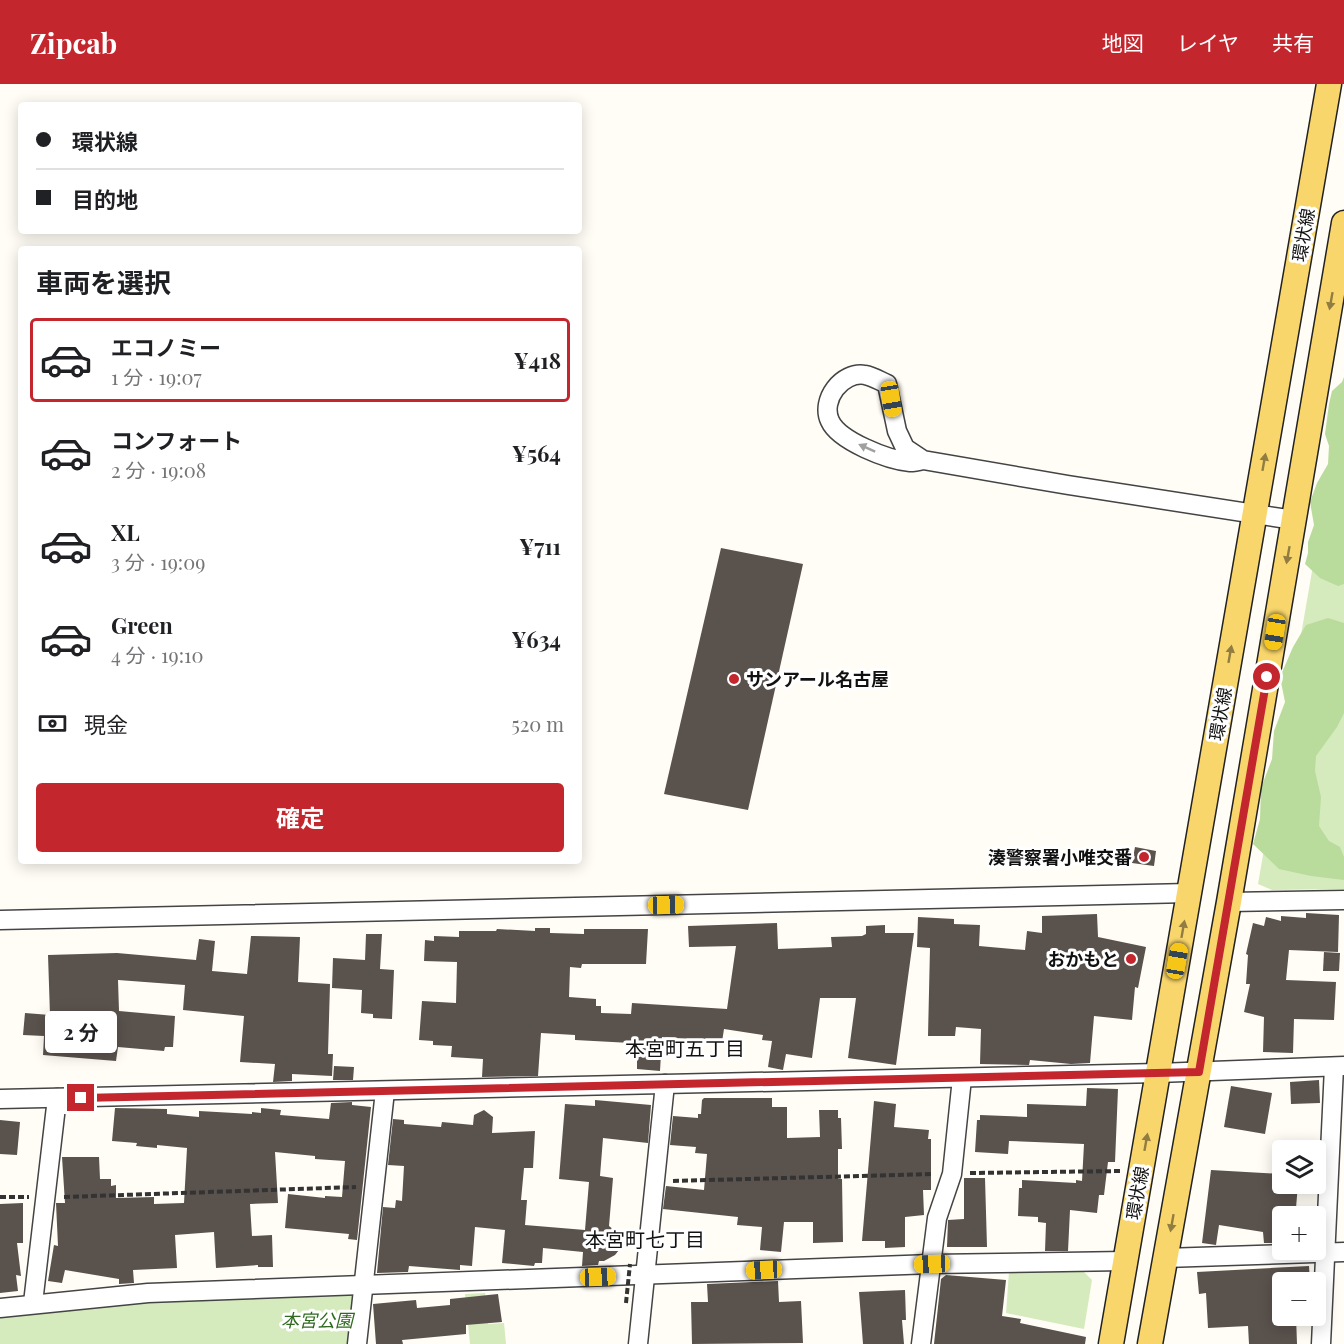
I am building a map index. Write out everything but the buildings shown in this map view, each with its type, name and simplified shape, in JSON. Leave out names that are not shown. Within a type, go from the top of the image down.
[{"type":"main road","name":"環状線","points":[[1111,1344],[1329,84]]},
{"type":"main road","points":[[1150,1344],[1229,902],[1344,223]]},
{"type":"street","points":[[923,460],[905,448],[901,440],[887,384],[864,375],[848,378],[837,386],[827,404],[829,419],[839,434],[869,450],[910,462],[923,460],[1068,485],[1294,519]]},
{"type":"street","points":[[0,920],[1189,893]]},
{"type":"street","points":[[1229,902],[1344,900]]},
{"type":"street","points":[[0,1100],[1199,1072],[1339,1066],[1335,1252],[1321,1344]]},
{"type":"street","points":[[921,1344],[937,1218],[952,1173],[962,1078]]},
{"type":"street","points":[[638,1344],[637,1270],[655,1181],[665,1084]]},
{"type":"street","points":[[357,1344],[384,1090]]},
{"type":"street","points":[[33,1303],[57,1098]]},
{"type":"street","points":[[1165,1258],[1335,1252]]},
{"type":"street","points":[[0,1308],[148,1293],[362,1287],[637,1270],[1125,1261]]},
{"type":"path","points":[[655,1181],[1141,1170]]},
{"type":"path","points":[[0,1197],[374,1187]]},
{"type":"path","points":[[626,1303],[637,1270]]},
{"type":"green space","points":[[1344,377],[1344,584],[1338,586],[1320,578],[1305,564],[1308,542],[1314,525],[1310,502],[1317,483],[1328,464],[1329,446],[1325,434],[1329,404],[1332,391]]},
{"type":"green space","points":[[1344,386],[1344,889],[1272,890],[1258,884]]},
{"type":"green space","points":[[1328,618],[1344,623],[1344,713],[1316,756],[1315,771],[1321,797],[1319,826],[1329,841],[1340,847],[1344,857],[1344,880],[1279,869],[1253,844],[1260,819],[1261,788],[1272,759],[1274,731],[1285,702],[1280,677],[1306,625]]},
{"type":"green space","points":[[1009,1272],[1084,1272],[1092,1280],[1084,1329],[1006,1313]]},
{"type":"green space","points":[[485,1293],[488,1324],[504,1323],[506,1344],[470,1344],[465,1294]]},
{"type":"green space","name":"本宮公園","points":[[351,1295],[354,1297],[349,1344],[0,1344],[0,1317],[152,1301]]},
{"type":"place","name":"サンアール名古屋","points":[[734,679]]},
{"type":"place","name":"湊警察署小唯交番","points":[[1144,857]]},
{"type":"place","name":"おかもと","points":[[1131,959]]},
{"type":"district","name":"本宮町五丁目","points":[[685,1047]]},
{"type":"district","name":"本宮町七丁目","points":[[645,1238]]},
{"type":"route","points":[[81,1098],[1199,1072],[1267,677]]}]
